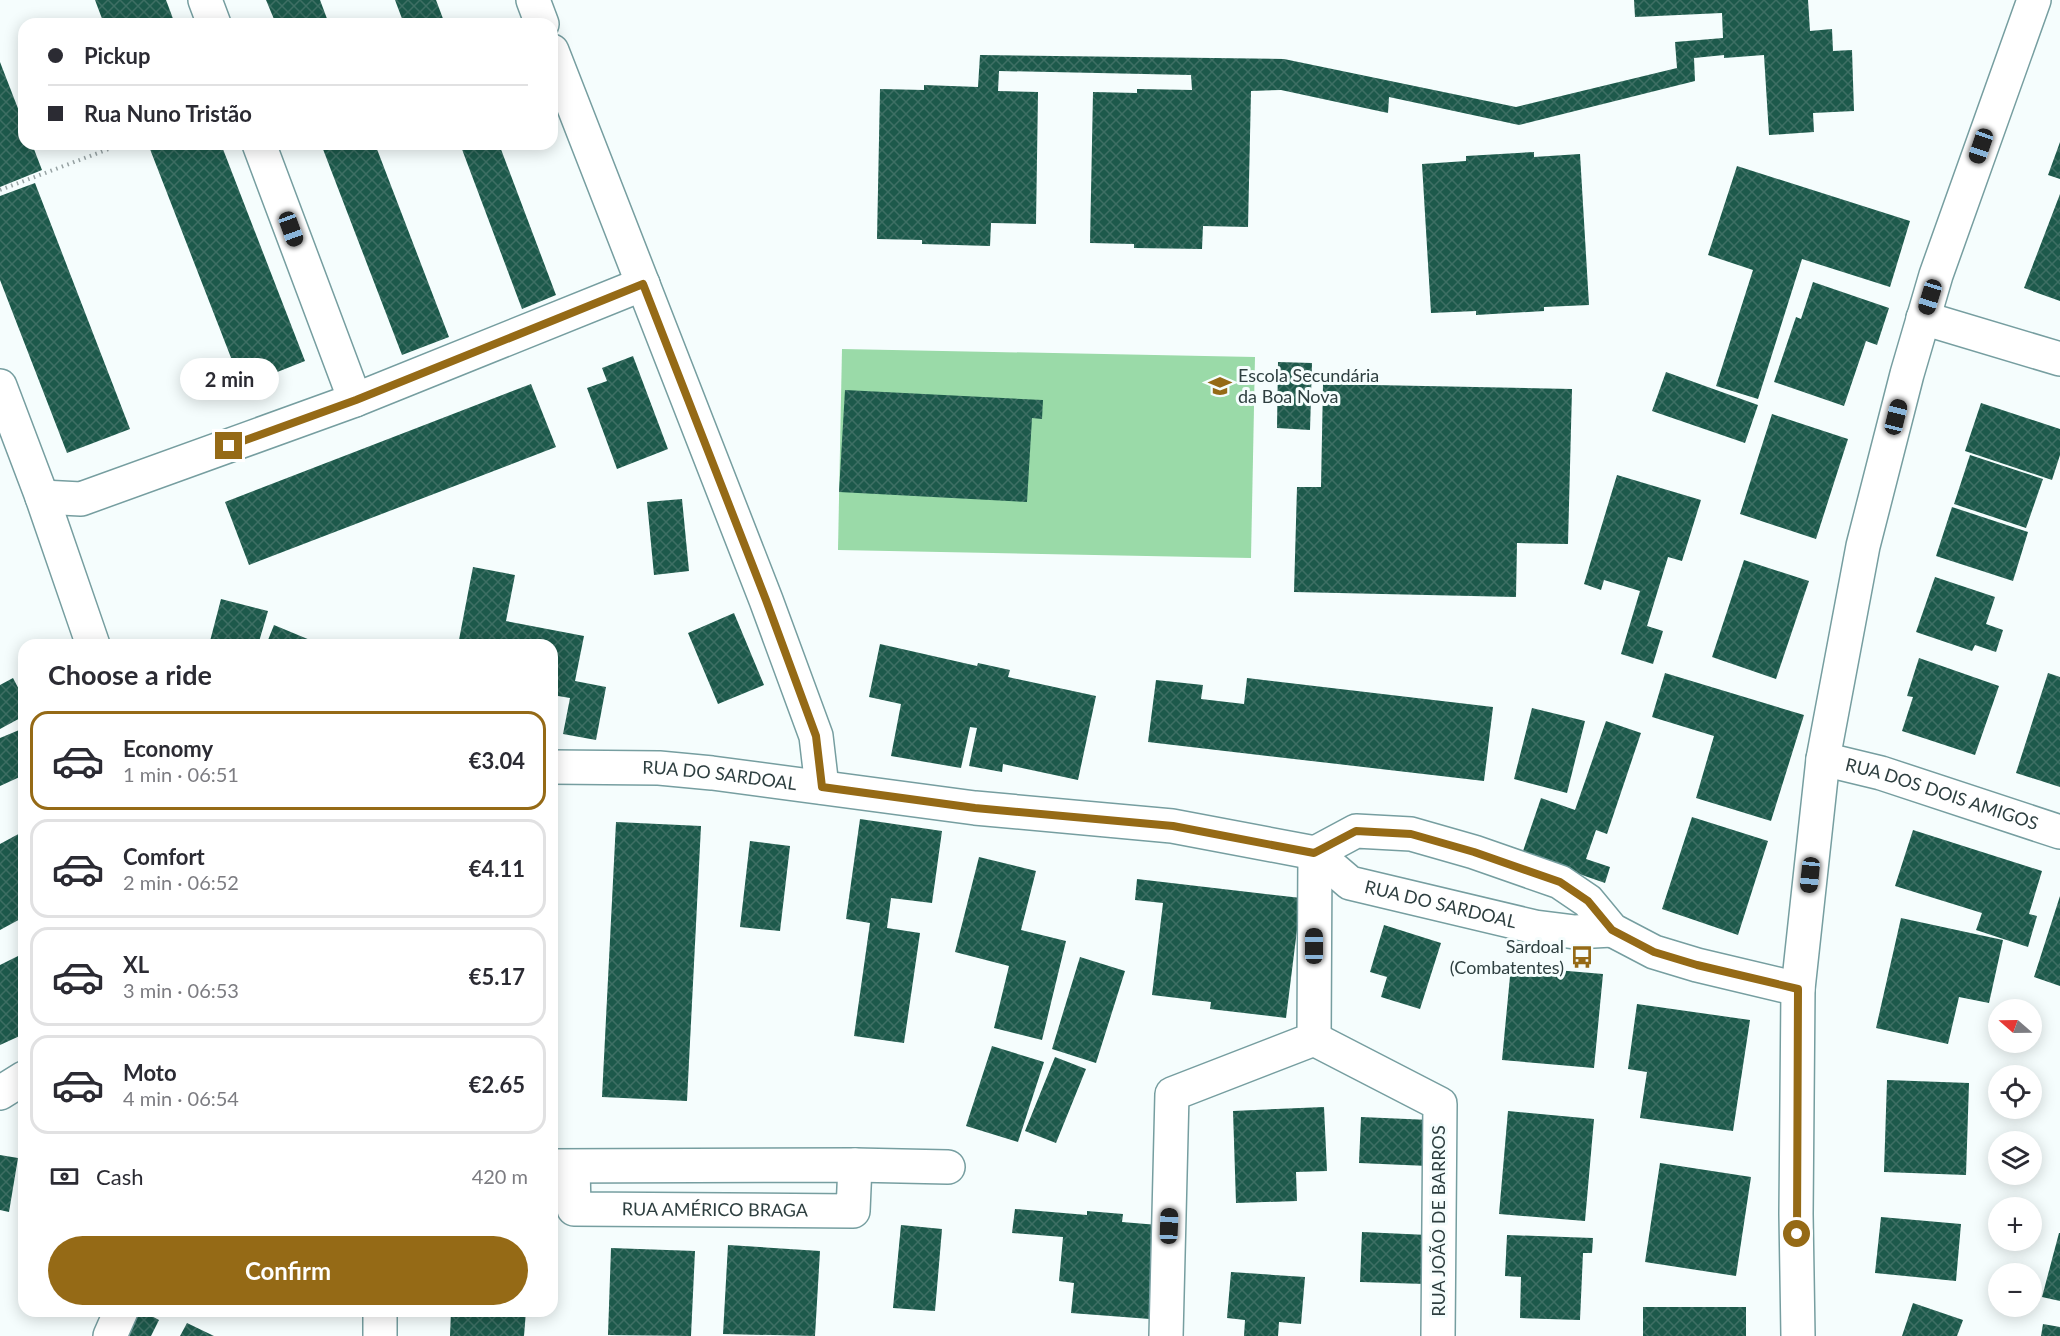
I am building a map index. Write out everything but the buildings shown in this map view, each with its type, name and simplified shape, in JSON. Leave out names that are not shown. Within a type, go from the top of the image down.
[{"type":"street","points":[[205,0],[212,18]]},
{"type":"street","points":[[534,0],[540,18]]},
{"type":"street","points":[[1798,1336],[1796,1214],[1798,989],[1823,759],[1863,546],[1907,374],[1955,221],[2034,0]]},
{"type":"street","points":[[558,66],[766,600],[816,736],[822,787]]},
{"type":"street","points":[[261,150],[356,400]]},
{"type":"street","points":[[42,497],[81,499],[356,400],[643,284]]},
{"type":"street","points":[[1923,318],[2060,358]]},
{"type":"street","points":[[0,386],[42,497],[91,639]]},
{"type":"street","name":"RUA DOS DOIS AMIGOS","points":[[1823,759],[1881,773],[2060,832]]},
{"type":"street","name":"RUA DO SARDOAL","points":[[558,767],[659,768],[712,773],[975,808],[1173,826],[1314,853],[1350,883],[1535,927],[1575,932],[1612,930]]},
{"type":"street","points":[[1166,1336],[1172,1094],[1314,1039],[1314,853],[1356,831],[1411,834],[1474,852],[1560,882],[1588,901],[1612,930],[1654,952],[1697,965],[1798,989]]},
{"type":"street","name":"RUA JOÃO DE BARROS","points":[[1314,1039],[1440,1104],[1438,1336]]},
{"type":"street","points":[[0,1093],[18,1082]]},
{"type":"street","name":"RUA AMÉRICO BRAGA","points":[[855,1165],[853,1211],[574,1209],[562,1166],[855,1165],[948,1167]]},
{"type":"street","points":[[110,1336],[118,1317]]},
{"type":"street","points":[[380,1317],[380,1336]]},
{"type":"path","points":[[0,190],[106,150]]},
{"type":"green space","points":[[842,349],[1255,357],[1251,558],[838,550]]},
{"type":"place","name":"Escola Secundária da Boa Nova","points":[[1220,386]]},
{"type":"place","name":"Sardoal (Combatentes)","points":[[1582,957]]},
{"type":"route","points":[[229,446],[356,400],[643,284],[766,600],[816,736],[822,787],[975,808],[1173,826],[1314,853],[1356,831],[1411,834],[1474,852],[1560,882],[1588,901],[1612,930],[1654,952],[1697,965],[1798,989],[1797,1234]]}]
